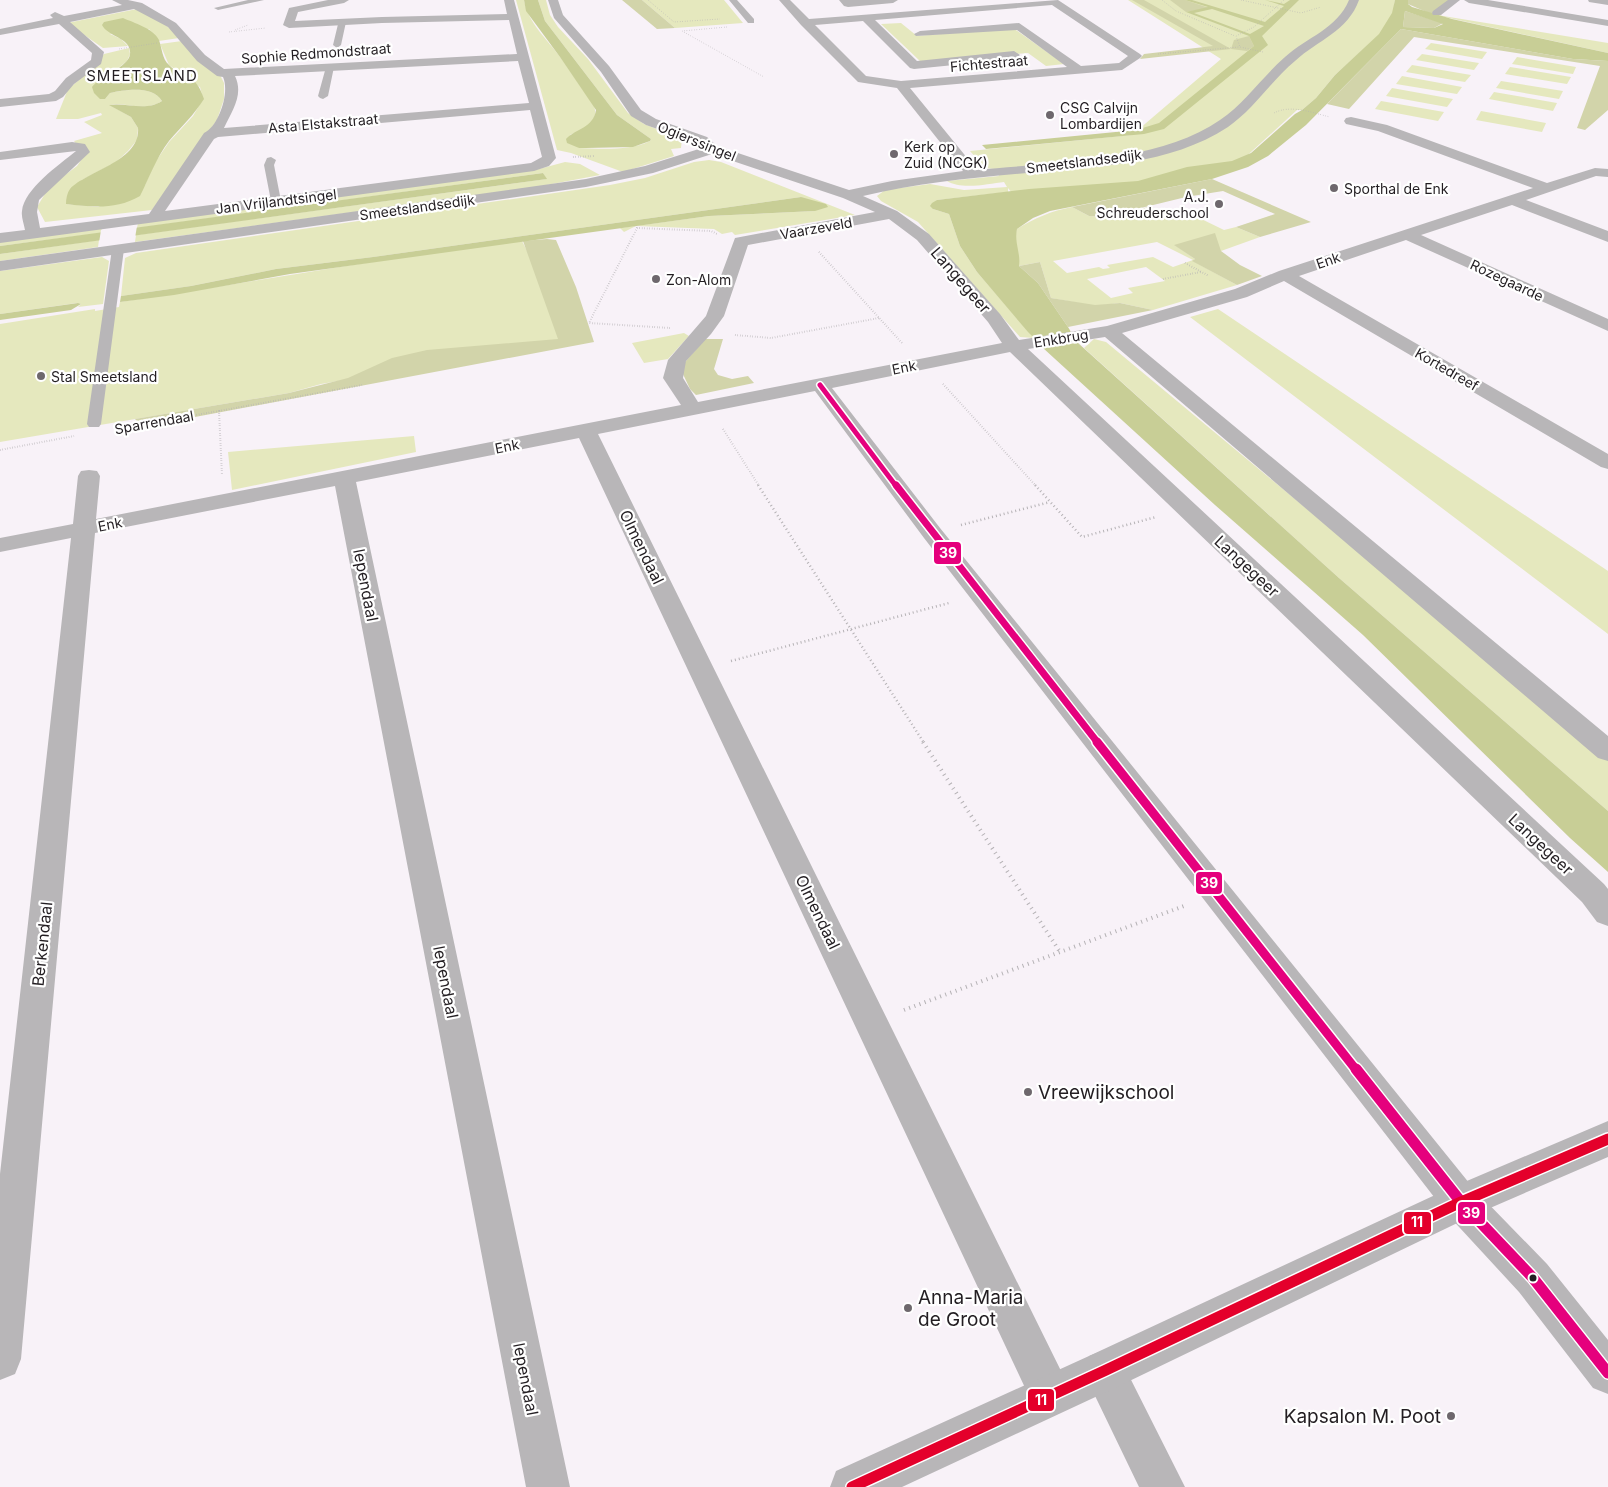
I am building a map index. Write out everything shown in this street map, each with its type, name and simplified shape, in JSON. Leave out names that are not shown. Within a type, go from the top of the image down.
[{"type":"street","points":[[344,0],[293,10],[289,25],[514,17]]},
{"type":"street","points":[[509,0],[535,106]]},
{"type":"street","name":"Ogierssingel","points":[[553,0],[558,16],[605,69],[636,114],[651,122],[702,140],[712,149],[848,194],[892,214]]},
{"type":"street","name":"Fichtestraat","points":[[784,0],[862,79],[901,86],[1122,66],[1136,56]]},
{"type":"street","points":[[844,0],[848,4],[893,0]]},
{"type":"street","points":[[961,0],[973,9]]},
{"type":"street","name":"Smeetslandsedijk","points":[[848,194],[891,184],[1106,161],[1150,153],[1180,144],[1224,124],[1292,57],[1333,29],[1346,16],[1354,0]]},
{"type":"street","points":[[1437,13],[1455,0]]},
{"type":"street","points":[[1469,0],[1608,23]]},
{"type":"street","points":[[1594,0],[1608,2]]},
{"type":"street","points":[[0,32],[120,1],[136,3]]},
{"type":"street","points":[[0,26],[58,18],[136,3],[156,2]]},
{"type":"street","points":[[805,23],[1054,2],[1136,56]]},
{"type":"street","name":"Sophie Redmondstraat","points":[[136,3],[172,25],[201,58],[221,73],[228,74],[522,57]]},
{"type":"street","points":[[0,103],[52,98],[59,94],[70,81],[97,61],[98,52],[95,47],[58,18]]},
{"type":"street","name":"Fichtestraat","points":[[866,18],[914,65],[1014,56]]},
{"type":"street","name":"Fichtestraat","points":[[920,34],[1019,26],[1080,70]]},
{"type":"street","points":[[154,217],[224,118],[233,91],[232,81],[228,74]]},
{"type":"street","points":[[901,86],[973,174]]},
{"type":"street","name":"Asta Elstakstraat","points":[[215,133],[535,106]]},
{"type":"street","name":"Jan Vrijlandtsingel","points":[[0,238],[122,224],[154,217],[534,167],[544,163],[549,158],[535,106]]},
{"type":"street","points":[[1351,121],[1382,128],[1547,188]]},
{"type":"street","points":[[0,156],[72,146],[80,147],[83,152],[32,199],[29,212],[34,234]]},
{"type":"street","name":"Smeetslandsedijk","points":[[0,266],[119,246],[586,182],[648,170],[712,149]]},
{"type":"street","name":"Enk","points":[[1098,332],[1240,293],[1285,275],[1595,172],[1608,173]]},
{"type":"street","points":[[1513,200],[1608,237]]},
{"type":"street","name":"Vaarzeveld","points":[[741,242],[892,214]]},
{"type":"street","name":"Langegeer","points":[[892,214],[923,237],[994,318],[1187,509],[1593,893],[1608,913]]},
{"type":"street","points":[[119,246],[122,224]]},
{"type":"street","name":"Rozegaarde","points":[[1406,234],[1608,326]]},
{"type":"street","points":[[701,407],[673,378],[676,360],[704,331],[715,316],[741,242]]},
{"type":"street","name":"Kortedreef","points":[[1285,275],[1608,463]]},
{"type":"street","points":[[1098,332],[1608,751]]},
{"type":"street","name":"Enkbrug","points":[[1021,345],[1098,332]]},
{"type":"street","name":"Enk","points":[[0,545],[1021,345]]},
{"type":"street","points":[[820,385],[932,533],[1461,1202],[1533,1278],[1608,1373]]},
{"type":"street","name":"Olmendaal","points":[[586,431],[1050,1394]]},
{"type":"street","points":[[84,529],[90,476]]},
{"type":"street","name":"Iependaal","points":[[344,478],[548,1487]]},
{"type":"street","name":"Berkendaal","points":[[0,1359],[84,529]]},
{"type":"street","points":[[852,1487],[1050,1394],[1104,1371],[1461,1202],[1608,1139]]},
{"type":"street","points":[[1104,1371],[1164,1487]]},
{"type":"lane","points":[[218,8],[260,0]]},
{"type":"lane","points":[[734,0],[750,19]]},
{"type":"lane","points":[[337,45],[342,22]]},
{"type":"lane","points":[[323,96],[330,67]]},
{"type":"lane","points":[[272,160],[269,165],[276,201]]},
{"type":"lane","points":[[94,424],[119,246]]},
{"type":"path","points":[[648,0],[674,22],[750,19]]},
{"type":"path","points":[[1162,0],[1176,11],[1236,36],[1257,24],[1284,0]]},
{"type":"path","points":[[1241,0],[1272,9],[1301,13],[1321,6]]},
{"type":"path","points":[[229,32],[289,25]]},
{"type":"path","points":[[727,27],[682,31],[764,77]]},
{"type":"path","points":[[1236,36],[1240,47]]},
{"type":"path","points":[[112,50],[158,43]]},
{"type":"path","points":[[1136,56],[1240,47],[1266,52]]},
{"type":"path","points":[[1288,109],[1324,116]]},
{"type":"path","points":[[741,242],[723,237],[711,231],[637,228],[589,323],[771,338],[880,318]]},
{"type":"path","points":[[800,230],[1082,537],[1187,509]]},
{"type":"path","points":[[1163,279],[1201,272]]},
{"type":"path","name":"Sparrendaal","points":[[113,429],[362,385]]},
{"type":"path","points":[[701,407],[850,628],[1060,952]]},
{"type":"path","points":[[220,411],[222,501]]},
{"type":"path","points":[[0,450],[74,436]]},
{"type":"path","points":[[932,533],[1050,502]]},
{"type":"path","points":[[701,670],[850,628],[982,595]]},
{"type":"path","points":[[871,1022],[1217,894]]},
{"type":"shaded area","points":[[516,0],[524,0],[534,23],[594,106],[594,117],[589,125],[570,135],[579,148],[625,148],[642,144],[651,139],[617,115],[545,21],[538,0],[546,0],[550,15],[558,27],[588,59],[628,113],[644,124],[682,139],[681,148],[671,149],[674,156],[623,172],[571,153],[557,150]]},
{"type":"shaded area","points":[[524,0],[538,0],[545,21],[617,115],[651,139],[650,141],[633,147],[579,148],[567,143],[566,139],[570,135],[592,121],[596,110],[526,11]]},
{"type":"shaded area","points":[[622,0],[642,0],[675,28],[657,29]]},
{"type":"shaded area","points":[[642,0],[724,0],[743,23],[675,28]]},
{"type":"shaded area","points":[[1128,0],[1395,0],[1392,23],[1335,75],[1316,98],[1302,110],[1297,110],[1239,163],[1174,179],[1012,193],[1008,188],[1008,192],[937,200],[933,209],[949,214],[960,246],[977,272],[1034,338],[1020,337],[918,222],[881,201],[877,196],[885,190],[930,184],[964,190],[1007,187],[1004,182],[967,186],[947,181],[999,176],[994,169],[985,168],[970,151],[1132,135],[1221,59]]},
{"type":"shaded area","points":[[1132,0],[1144,0],[1231,49],[1140,59],[1144,54],[1213,46]]},
{"type":"shaded area","points":[[1170,0],[1185,0],[1209,8],[1186,12]]},
{"type":"shaded area","points":[[1185,0],[1192,0],[1265,22],[1284,6],[1265,0],[1284,4],[1290,0],[1299,0],[1262,36],[1268,45],[1164,129],[1144,134],[986,149],[982,145],[1136,130],[1159,123],[1254,46],[1249,36],[1186,12],[1208,7]],"holes":[[[1212,9],[1264,26],[1250,34],[1194,13]]]},
{"type":"shaded area","points":[[1395,0],[1408,0],[1408,4],[1412,7],[1452,19],[1608,53],[1608,61],[1573,59],[1401,29],[1306,125],[1268,156],[1248,167],[1212,179],[1050,211],[1033,218],[1017,229],[1016,239],[1019,266],[1038,283],[1068,327],[1071,332],[1059,334],[1067,344],[1078,343],[1339,578],[1608,811],[1608,872],[1570,838],[1363,635],[1215,505],[1043,348],[1058,346],[1049,335],[1034,338],[1028,332],[977,272],[960,246],[949,214],[933,209],[930,206],[937,200],[1029,189],[1138,181],[1187,167],[1232,161],[1251,153],[1316,98],[1335,75],[1379,34],[1392,13]],"holes":[[[1405,11],[1443,24],[1434,28],[1403,27]]]},
{"type":"shaded area","points":[[1408,0],[1451,0],[1431,14],[1408,4]]},
{"type":"shaded area","points":[[137,9],[165,25],[179,38],[159,41],[149,29],[110,34],[121,39],[128,46],[103,48],[67,23]]},
{"type":"shaded area","points":[[1405,11],[1443,23],[1434,28],[1403,27]]},
{"type":"shaded area","points":[[1431,14],[1608,43],[1608,53]]},
{"type":"shaded area","points":[[123,18],[143,26],[156,36],[167,63],[193,80],[201,90],[204,99],[164,148],[140,196],[122,204],[104,206],[66,204],[70,189],[122,157],[131,149],[137,139],[138,128],[131,117],[109,105],[149,106],[162,101],[152,93],[138,90],[110,93],[105,99],[100,99],[94,93],[92,87],[125,63],[130,54],[127,44],[102,25],[104,22]]},
{"type":"shaded area","points":[[901,23],[917,36],[1013,28],[1064,64],[1046,66],[1028,53],[921,62],[881,24]]},
{"type":"shaded area","points":[[1401,29],[1573,59],[1608,61],[1608,110],[1585,130],[1577,128],[1600,66],[1414,37],[1349,109],[1327,104]]},
{"type":"shaded area","points":[[1249,36],[1254,46],[1247,51],[1231,49],[1234,40]]},
{"type":"shaded area","points":[[182,41],[220,75],[224,83],[224,99],[217,120],[152,210],[45,222],[37,207],[49,187],[77,166],[88,150],[77,145],[74,141],[102,133],[84,122],[102,115],[101,113],[78,119],[56,119],[68,89],[96,66],[104,54],[129,48],[130,54],[127,61],[117,69],[105,99],[110,93],[138,90],[152,93],[162,101],[148,106],[110,105],[131,117],[138,128],[137,140],[116,162],[82,180],[66,204],[98,207],[145,185],[154,164],[169,142],[193,116],[203,99],[200,87],[169,65],[160,44]]},
{"type":"shaded area","points":[[1431,43],[1487,52],[1482,59],[1425,49]]},
{"type":"shaded area","points":[[1422,54],[1479,63],[1474,70],[1416,60]]},
{"type":"shaded area","points":[[1517,57],[1576,67],[1573,74],[1512,64]]},
{"type":"shaded area","points":[[1412,65],[1471,75],[1465,82],[1406,72]]},
{"type":"shaded area","points":[[1510,67],[1571,77],[1567,84],[1505,74]]},
{"type":"shaded area","points":[[1402,76],[1462,87],[1457,94],[1396,84]]},
{"type":"shaded area","points":[[1501,81],[1563,91],[1559,99],[1496,88]]},
{"type":"shaded area","points":[[1392,88],[1453,99],[1447,107],[1386,96]]},
{"type":"shaded area","points":[[1494,92],[1557,103],[1553,111],[1489,99]]},
{"type":"shaded area","points":[[1381,101],[1444,112],[1438,121],[1375,109]]},
{"type":"shaded area","points":[[1481,111],[1546,123],[1542,132],[1476,120]]},
{"type":"shaded area","points":[[709,160],[721,162],[855,215],[735,235],[732,232],[722,234],[714,229],[636,226],[624,232],[620,228],[709,216],[815,211],[801,197],[276,269],[191,286],[121,296],[125,258],[136,253],[610,185],[645,178],[694,162]]},
{"type":"shaded area","points":[[565,162],[580,164],[600,175],[536,187],[135,242],[136,235],[546,179],[543,173],[137,228],[138,223],[539,169]]},
{"type":"shaded area","points":[[543,173],[547,179],[0,254],[0,246]]},
{"type":"shaded area","points":[[1212,179],[1311,222],[1260,237],[1236,227],[1275,214],[1223,191],[1186,197],[1104,217],[1089,216],[1072,207]]},
{"type":"shaded area","points":[[801,197],[826,204],[828,207],[815,211],[709,216],[290,274],[174,295],[120,302],[121,296],[191,286],[276,269]]},
{"type":"shaded area","points":[[1072,207],[1089,216],[1104,217],[1149,207],[1172,218],[1191,214],[1224,230],[1236,227],[1260,237],[1221,251],[1175,245],[1195,259],[1193,261],[1237,285],[1153,310],[1120,303],[1095,306],[1051,298],[1040,262],[1019,266],[1014,239],[1017,229],[1043,215]],"holes":[[[1157,242],[1193,260],[1173,267],[1153,257],[1107,265],[1110,268],[1103,269],[1099,267],[1067,273],[1053,261]],[[1146,267],[1165,281],[1128,288],[1133,293],[1111,298],[1087,279]]]},
{"type":"shaded area","points":[[102,227],[101,233],[0,246],[0,241]]},
{"type":"shaded area","points":[[1215,233],[1221,251],[1240,265],[1262,276],[1237,285],[1192,261],[1195,259],[1174,245]]},
{"type":"shaded area","points":[[99,240],[98,247],[0,261],[0,254]]},
{"type":"shaded area","points":[[556,240],[576,287],[594,342],[142,427],[135,419],[289,393],[348,378],[392,358],[427,350],[558,339],[523,241]]},
{"type":"shaded area","points":[[522,241],[572,340],[321,384],[289,393],[0,442],[0,324],[119,307],[120,302],[321,270]]},
{"type":"shaded area","points":[[102,257],[109,261],[103,304],[78,307],[81,304],[77,303],[0,314],[0,271]]},
{"type":"shaded area","points":[[1040,262],[1051,298],[1095,305],[1120,303],[1153,310],[1068,327],[1038,283],[1019,266]]},
{"type":"shaded area","points":[[81,304],[71,310],[0,320],[0,314]]},
{"type":"shaded area","points":[[1218,309],[1608,571],[1608,634],[1190,317]]},
{"type":"shaded area","points":[[684,333],[689,336],[668,359],[644,363],[632,343]]},
{"type":"shaded area","points":[[705,339],[723,339],[714,369],[718,375],[732,379],[748,376],[754,383],[696,395],[690,389],[682,372],[685,362]]},
{"type":"shaded area","points":[[1094,339],[1106,342],[1608,759],[1608,811],[1339,578],[1084,348]]},
{"type":"shaded area","points":[[414,436],[416,452],[232,490],[228,452]]},
{"type":"pier","points":[[137,226],[135,238],[99,243],[101,230]]},
{"type":"transit line","name":"39","points":[[820,385],[932,533],[1461,1202],[1533,1278],[1608,1373]]},
{"type":"transit line","name":"11","points":[[852,1487],[1104,1371],[1461,1202],[1608,1139]]},
{"type":"place","name":"CSG Calvijn Lombardijen","points":[[1050,115]]},
{"type":"place","name":"Kerk op Zuid (NCGK)","points":[[894,154]]},
{"type":"place","name":"Sporthal de Enk","points":[[1334,188]]},
{"type":"place","name":"A.J. Schreuderschool","points":[[1219,204]]},
{"type":"place","name":"Zon-Alom","points":[[656,279]]},
{"type":"place","name":"Stal Smeetsland","points":[[41,376]]},
{"type":"place","name":"Vreewijkschool","points":[[1028,1092]]},
{"type":"place","name":"Anna-Maria de Groot","points":[[908,1308]]},
{"type":"place","name":"Kapsalon M. Poot","points":[[1451,1416]]},
{"type":"district","name":"SMEETSLAND","points":[[142,75]]}]
